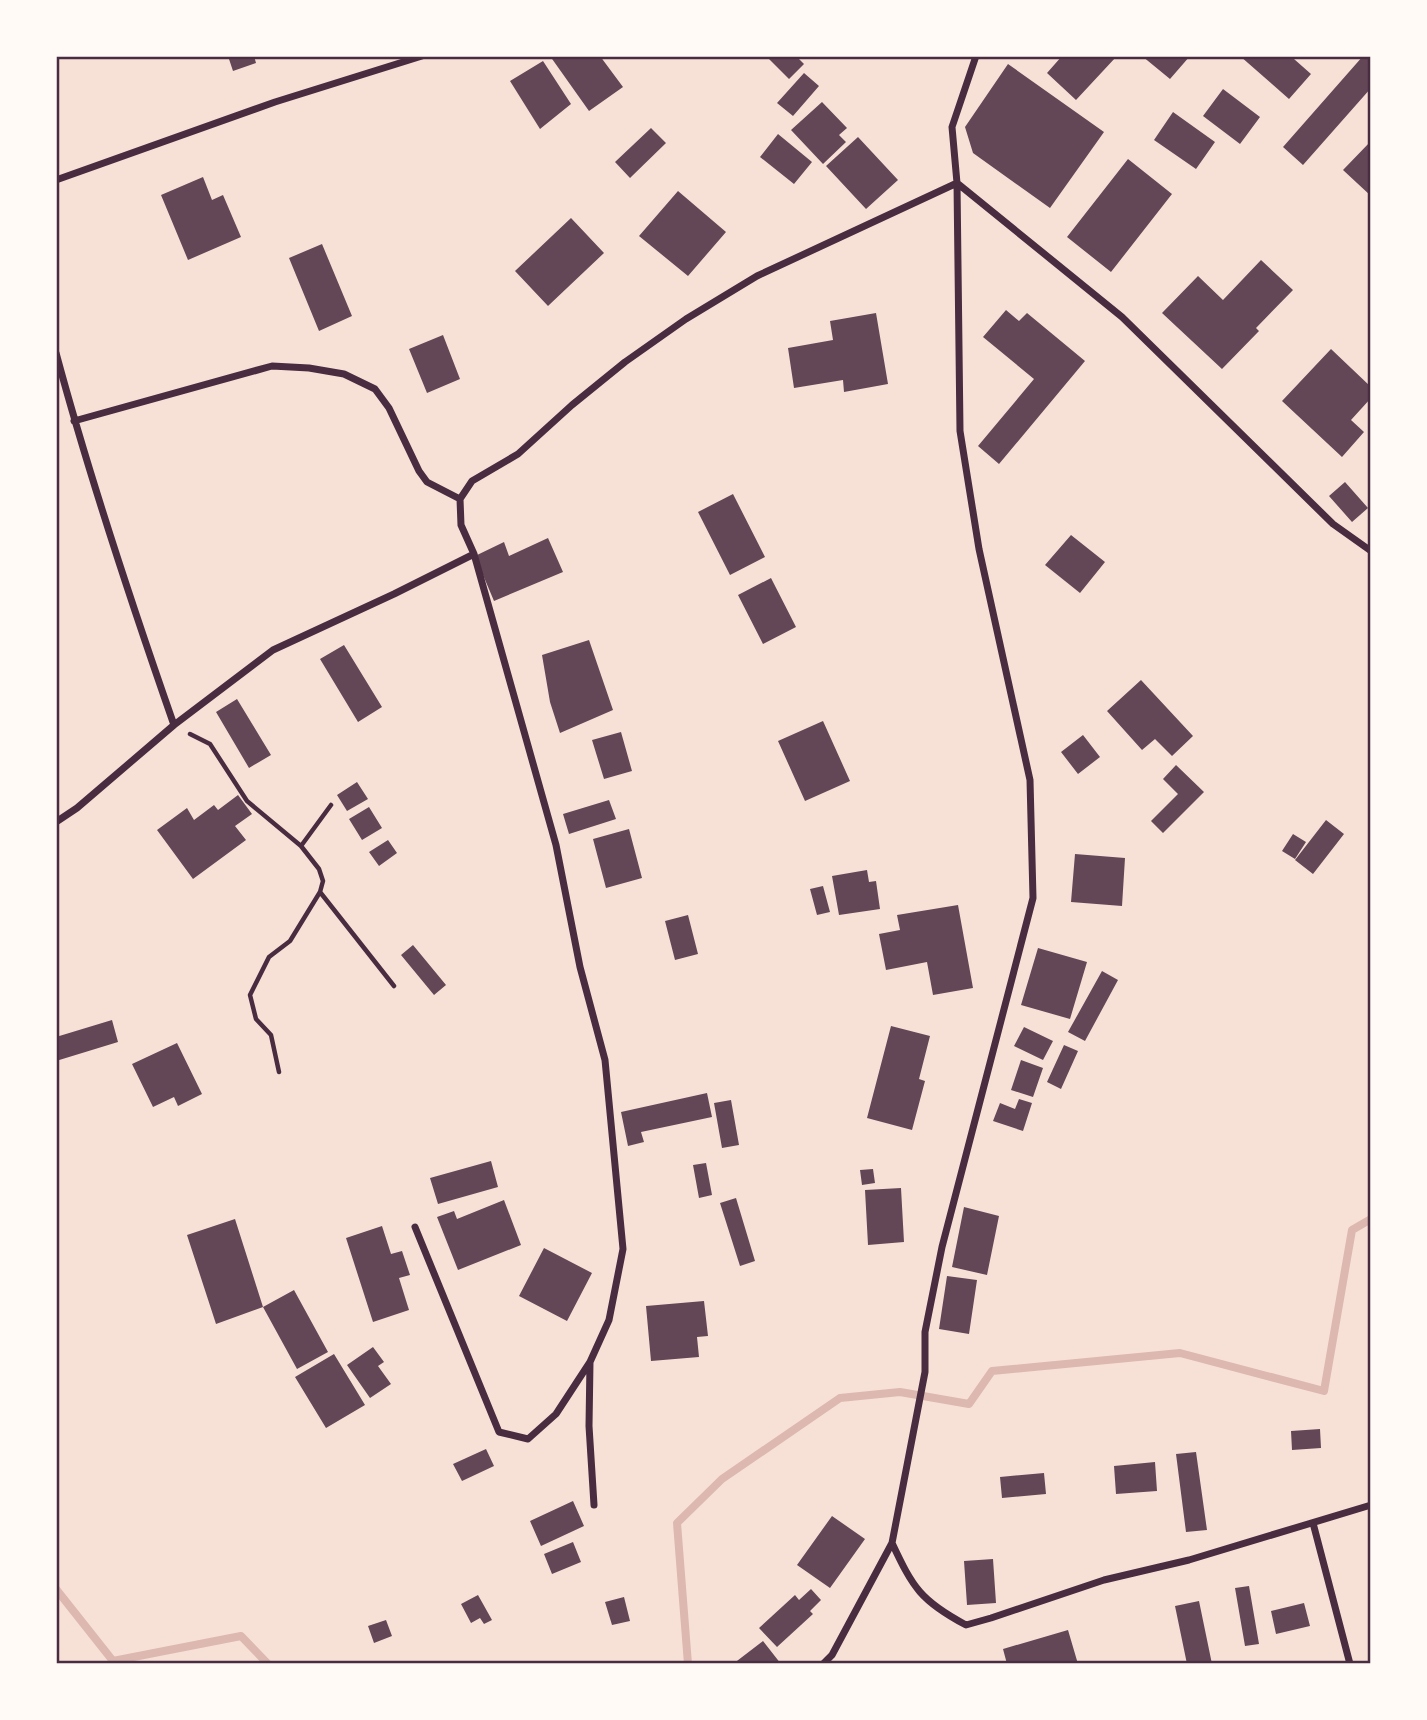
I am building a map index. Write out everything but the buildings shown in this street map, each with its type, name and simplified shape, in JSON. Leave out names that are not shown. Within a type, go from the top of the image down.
[{"type":"street","points":[[56,180],[275,102],[422,56]]},
{"type":"street","points":[[823,1664],[832,1655],[892,1543],[925,1372],[925,1332],[942,1247],[1033,898],[1030,780],[979,549],[960,431],[957,183],[952,127],[976,56]]},
{"type":"street","points":[[415,1227],[499,1432],[528,1439],[556,1414],[590,1362],[609,1320],[623,1249],[605,1060],[580,967],[556,845],[474,554],[461,525],[460,499],[472,481],[518,454],[625,362],[686,319],[757,276],[957,183]]},
{"type":"street","points":[[957,183],[1122,317],[1333,524],[1371,551]]},
{"type":"street","points":[[56,353],[74,421],[123,578],[174,725]]},
{"type":"street","points":[[74,421],[272,366],[344,374],[375,389],[390,408],[419,471],[427,482],[460,499]]},
{"type":"street","points":[[56,822],[77,808],[174,725],[272,650],[474,554]]},
{"type":"street","points":[[590,1362],[589,1426],[594,1505]]},
{"type":"street","points":[[892,1543],[910,1582],[937,1609],[967,1625],[1104,1580],[1189,1560],[1371,1506]]},
{"type":"street","points":[[1314,1523],[1350,1664]]},
{"type":"path","points":[[174,725],[210,744],[247,801],[301,846],[319,869],[323,881],[320,892],[290,941],[269,957],[250,995],[256,1019],[271,1035],[279,1072]]},
{"type":"path","points":[[301,846],[331,805]]},
{"type":"path","points":[[320,892],[394,986]]},
{"type":"waterway","points":[[688,1664],[677,1523],[722,1479],[840,1398],[900,1392],[969,1404],[992,1371],[1180,1353],[1324,1391],[1352,1230],[1371,1219]]},
{"type":"waterway","points":[[56,1589],[113,1661],[241,1636],[268,1664]]}]
